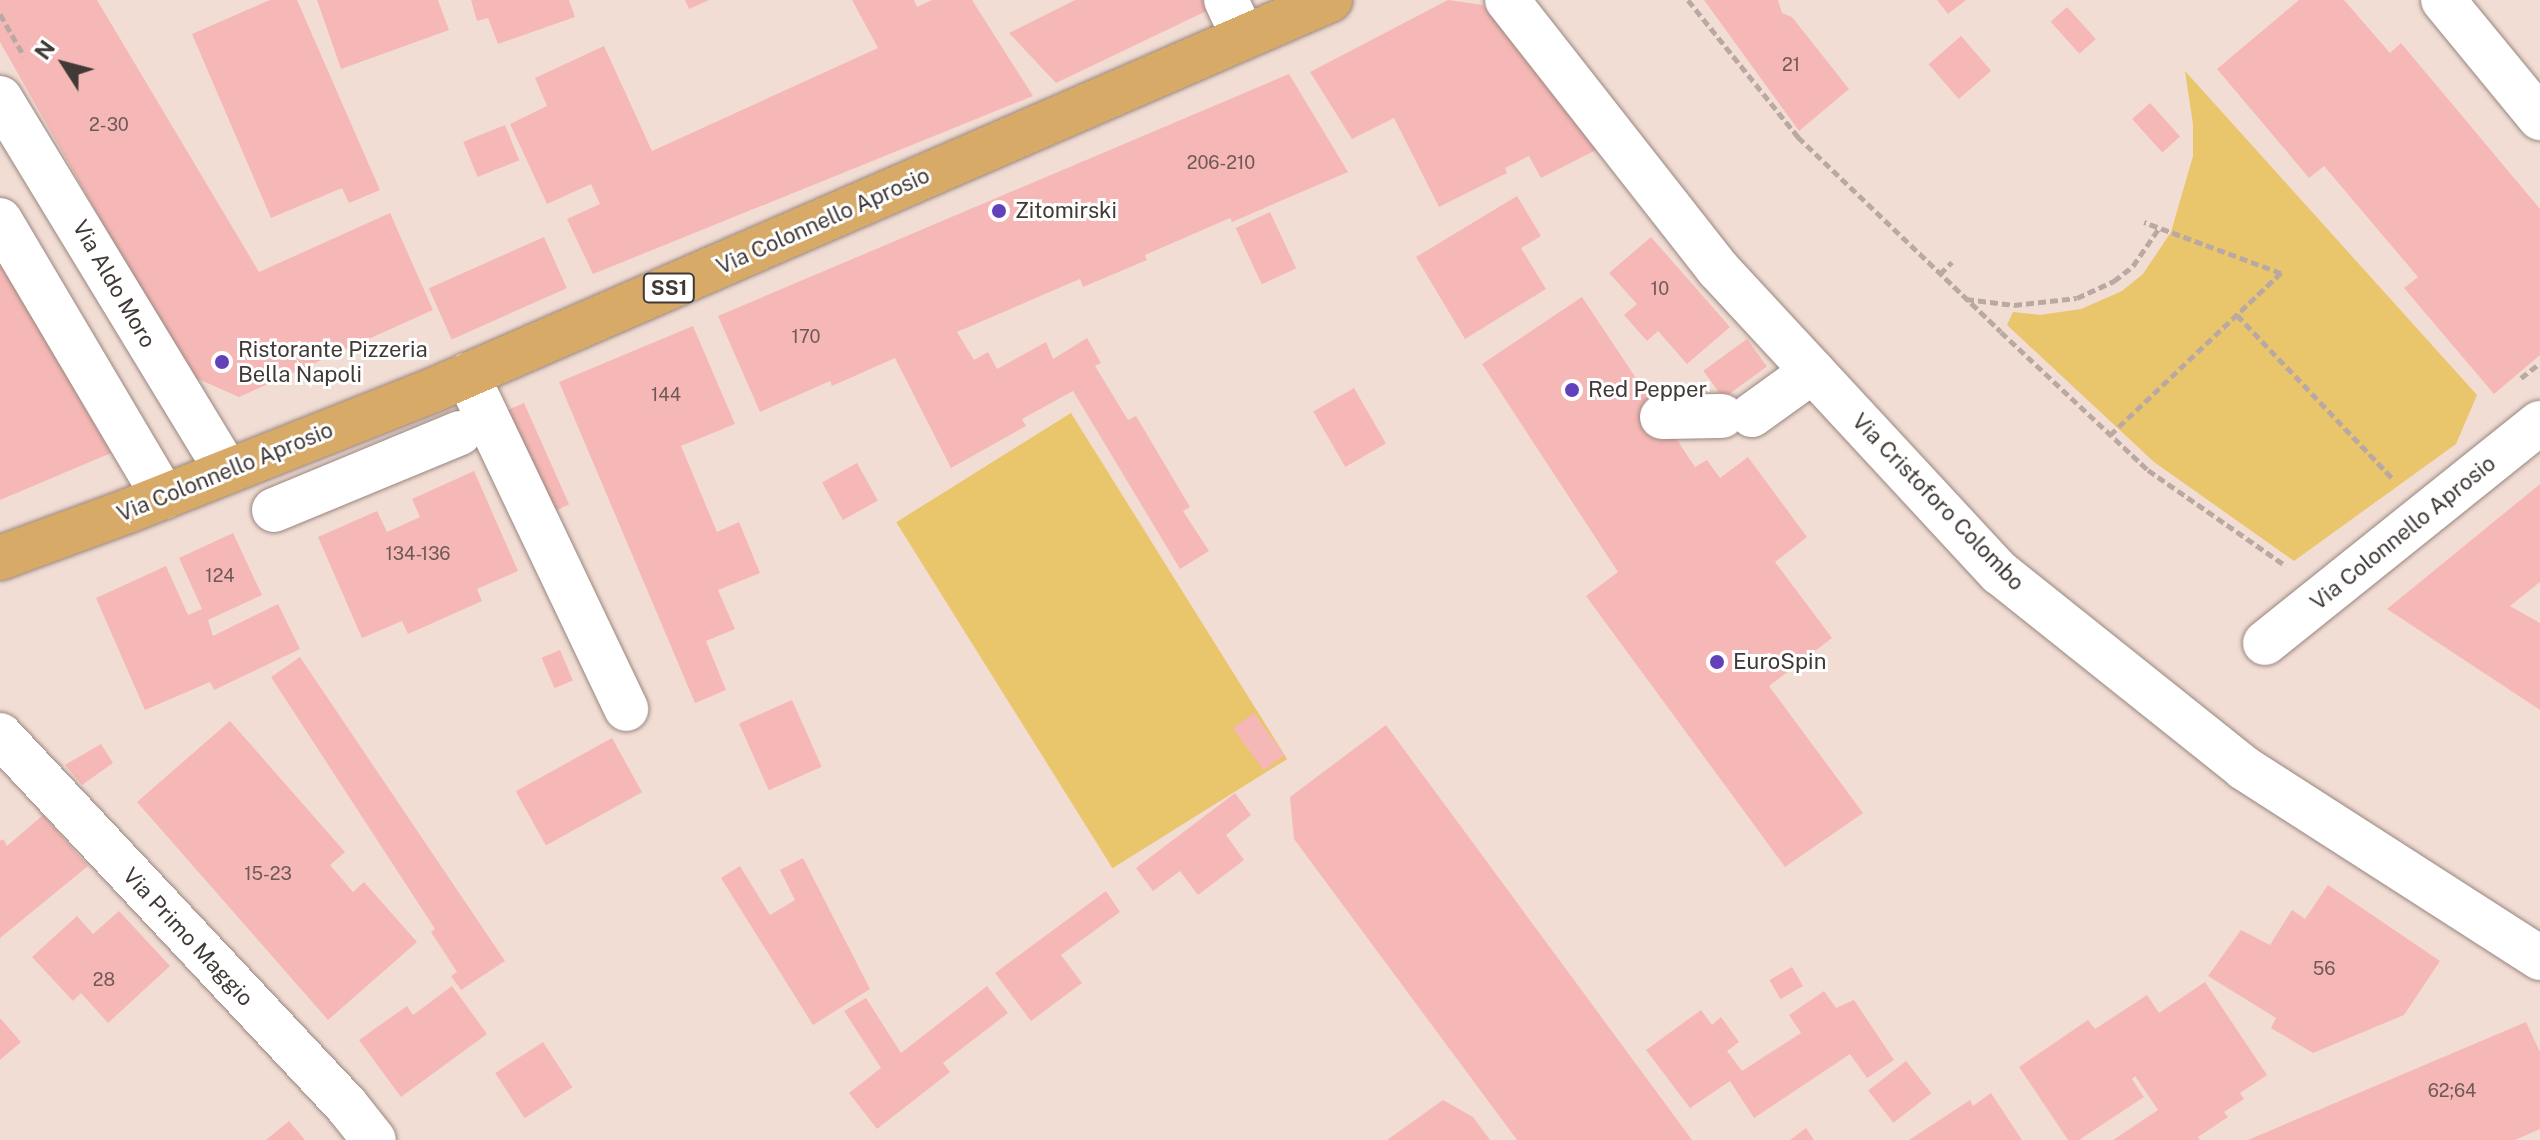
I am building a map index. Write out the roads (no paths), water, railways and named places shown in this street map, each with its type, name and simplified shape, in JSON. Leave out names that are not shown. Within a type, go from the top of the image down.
[{"type":"main road","name":"Via Colonnello Aprosio","points":[[0,558],[164,497],[467,375],[1235,18],[1330,0]]},
{"type":"street","name":"Via Cristoforo Colombo","points":[[1507,0],[1718,269],[2000,573],[2244,768],[2540,958]]},
{"type":"street","points":[[2443,0],[2540,118]]},
{"type":"street","name":"Via Aldo Moro","points":[[0,98],[227,471]]},
{"type":"street","points":[[0,220],[164,497]]},
{"type":"street","points":[[1662,417],[1737,416],[1813,371]]},
{"type":"street","points":[[467,375],[626,709]]},
{"type":"street","name":"Via Colonnello Aprosio","points":[[2265,643],[2540,423]]},
{"type":"street","points":[[274,510],[460,433]]},
{"type":"street","name":"Via Primo Maggio","points":[[0,735],[347,1106],[374,1140]]},
{"type":"place","name":"Zitomirski","points":[[999,211]]},
{"type":"place","name":"Ristorante Pizzeria Bella Napoli","points":[[222,362]]},
{"type":"place","name":"Red Pepper","points":[[1572,390]]},
{"type":"place","name":"EuroSpin","points":[[1717,662]]}]
